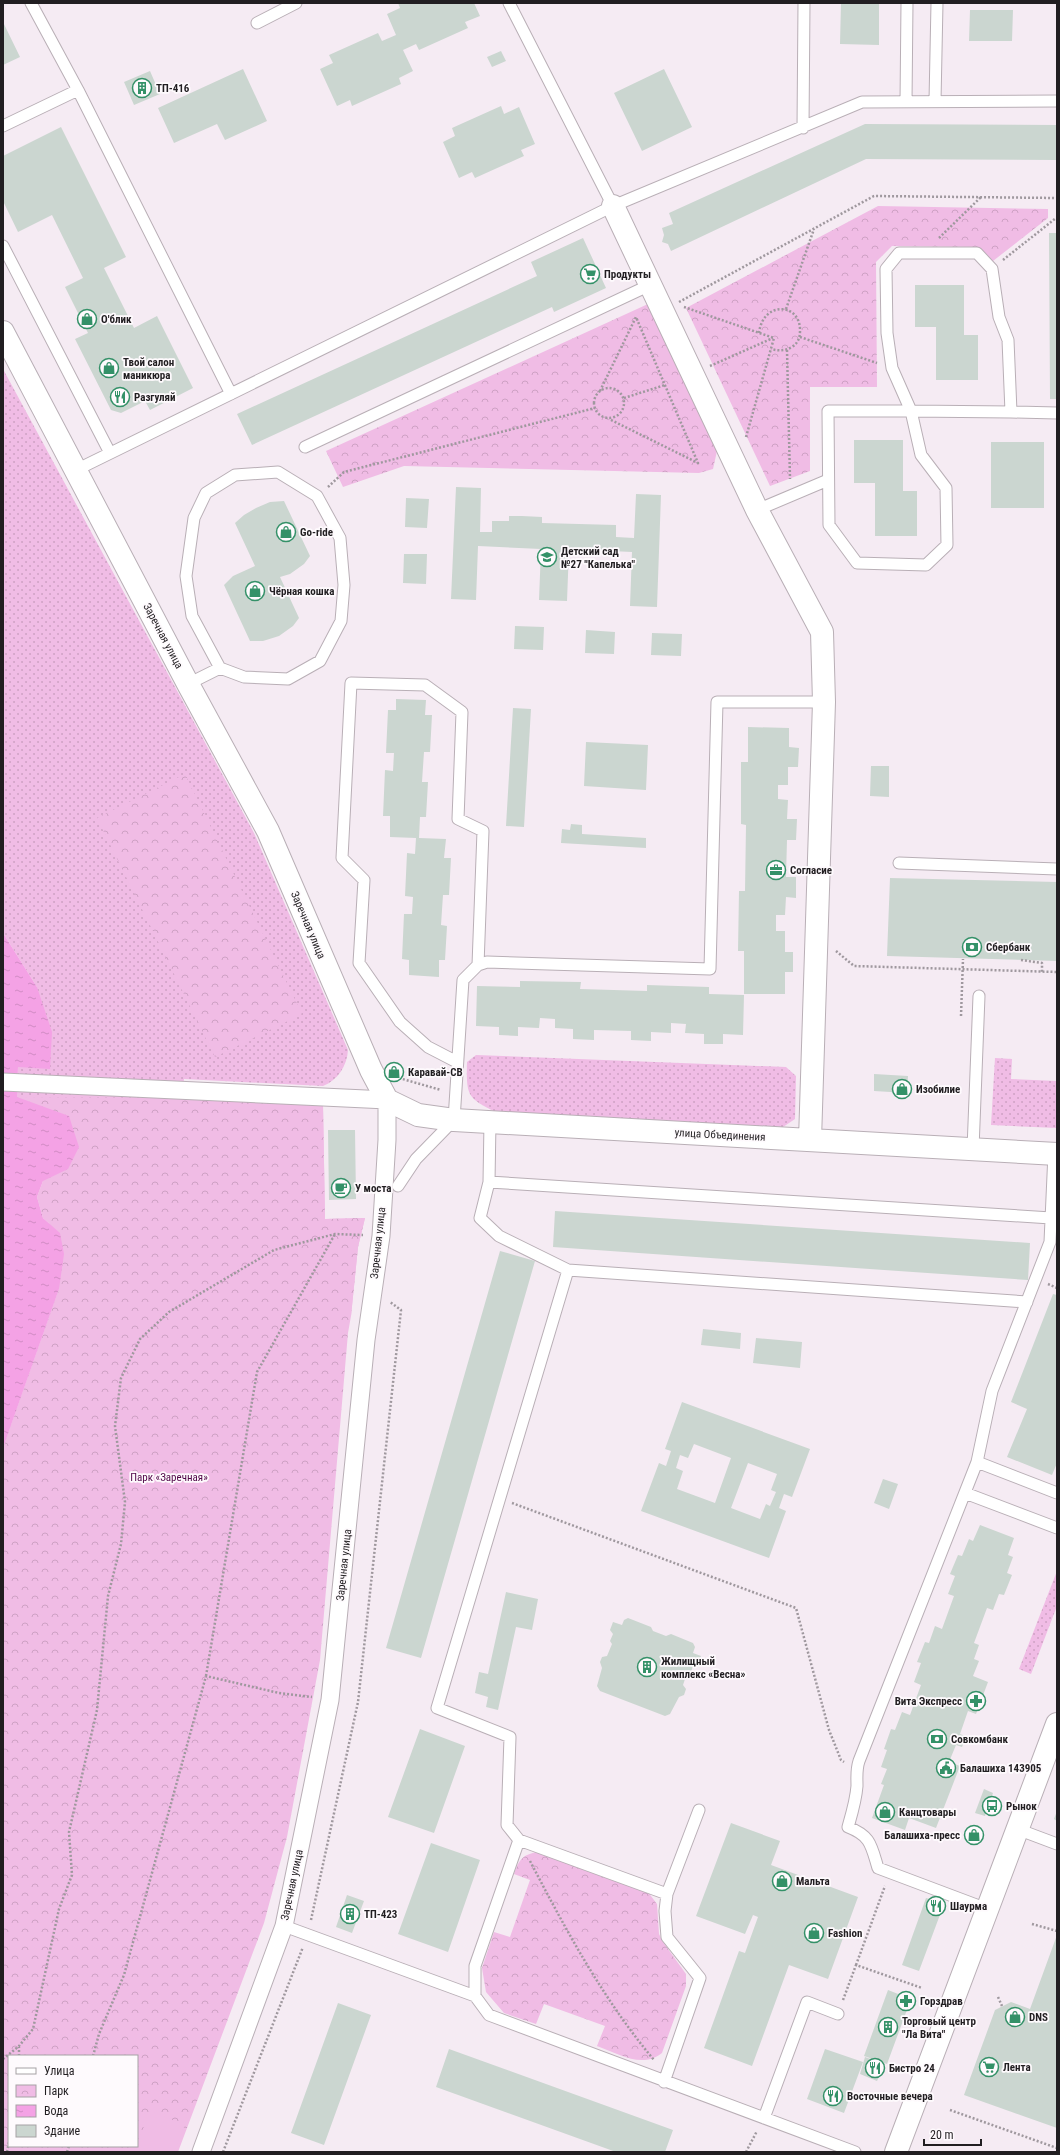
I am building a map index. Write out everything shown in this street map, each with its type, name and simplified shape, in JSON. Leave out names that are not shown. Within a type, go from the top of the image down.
[{"type":"street","points":[[613,206],[757,510],[822,632],[824,702],[810,1140]]},
{"type":"street","name":"Заречная улица","points":[[3,332],[188,684],[268,831],[371,1070],[387,1100],[387,1140],[381,1236],[366,1340],[330,1700],[284,1926],[201,2152]]},
{"type":"street","points":[[3,1082],[183,1089],[387,1100]]},
{"type":"street","name":"улица Объединения","points":[[387,1100],[418,1115],[454,1120],[1056,1153]]},
{"type":"street","points":[[896,2152],[1057,1724]]},
{"type":"lane","points":[[31,3],[78,90],[231,394]]},
{"type":"lane","points":[[257,23],[296,3]]},
{"type":"lane","points":[[509,3],[613,206]]},
{"type":"lane","points":[[803,128],[804,3]]},
{"type":"lane","points":[[906,102],[907,3]]},
{"type":"lane","points":[[935,101],[937,3]]},
{"type":"lane","points":[[3,126],[78,90]]},
{"type":"lane","points":[[76,470],[613,206],[803,128],[862,102],[1057,101]]},
{"type":"lane","points":[[3,246],[110,453]]},
{"type":"lane","points":[[1010,412],[1008,340],[999,317],[992,269],[977,253],[899,253],[886,269],[887,333],[892,368],[911,411],[921,455],[946,488],[947,545],[926,565],[857,563],[829,525],[828,411],[911,411],[1057,413]]},
{"type":"lane","points":[[305,447],[650,285]]},
{"type":"lane","points":[[278,472],[317,496],[340,538],[344,585],[341,621],[320,661],[288,679],[244,677],[220,668],[192,616],[186,576],[194,518],[206,493],[235,475],[278,472]]},
{"type":"lane","points":[[757,510],[828,480]]},
{"type":"lane","points":[[188,684],[220,668]]},
{"type":"lane","points":[[457,1062],[428,1046],[400,1022],[359,963],[364,880],[342,858],[351,683],[425,684],[462,712],[458,818],[483,831],[478,965]]},
{"type":"lane","points":[[398,1186],[416,1159],[454,1120],[463,980],[478,965],[487,962],[710,969],[717,702],[824,702]]},
{"type":"lane","points":[[899,864],[1057,869]]},
{"type":"lane","points":[[973,1149],[980,996]]},
{"type":"lane","points":[[490,1122],[489,1182],[480,1218],[499,1236],[568,1270],[1026,1302]]},
{"type":"lane","points":[[987,1909],[878,1868],[870,1841],[861,1832],[848,1827],[854,1807],[857,1785],[856,1771],[977,1462],[992,1391],[1050,1242],[1056,1153]]},
{"type":"lane","points":[[489,1182],[1051,1218]]},
{"type":"lane","points":[[568,1270],[501,1499],[437,1708],[510,1737],[507,1825],[519,1840],[667,1894]]},
{"type":"lane","points":[[977,1462],[1057,1493]]},
{"type":"lane","points":[[965,1493],[1057,1528]]},
{"type":"lane","points":[[664,2082],[700,1978],[667,1937],[665,1911],[667,1894],[699,1810]]},
{"type":"lane","points":[[1017,1829],[1057,1844]]},
{"type":"lane","points":[[475,1996],[475,1966],[519,1840]]},
{"type":"lane","points":[[284,1926],[475,1996],[489,2015],[664,2082],[855,2152]]},
{"type":"lane","points":[[764,2118],[807,2002],[838,2014]]},
{"type":"path","points":[[774,338],[676,304],[874,196],[1056,198]]},
{"type":"path","points":[[924,253],[981,197]]},
{"type":"path","points":[[992,269],[1056,218]]},
{"type":"path","points":[[786,310],[815,228]]},
{"type":"path","points":[[759,333],[760,323],[765,315],[773,310],[786,310],[794,314],[800,324],[800,337],[796,344],[787,350],[777,351],[771,349]]},
{"type":"path","points":[[636,317],[698,463],[600,415],[595,408],[595,398],[600,391],[636,317]]},
{"type":"path","points":[[800,337],[892,368]]},
{"type":"path","points":[[743,445],[774,338]]},
{"type":"path","points":[[706,367],[774,338]]},
{"type":"path","points":[[787,350],[790,485]]},
{"type":"path","points":[[624,398],[665,385]]},
{"type":"path","points":[[600,391],[610,388],[618,390],[624,398],[624,408],[619,415],[609,419]]},
{"type":"path","points":[[317,496],[344,472],[595,408]]},
{"type":"path","points":[[816,934],[854,966],[963,968],[1057,972]]},
{"type":"path","points":[[963,958],[963,968]]},
{"type":"path","points":[[1021,960],[1042,963],[1042,972]]},
{"type":"path","points":[[397,1078],[456,1093]]},
{"type":"path","points":[[93,2055],[99,2034],[124,1975],[206,1676],[257,1372],[335,1234]]},
{"type":"path","points":[[3,2059],[19,2046],[33,2029],[59,1909],[72,1875],[70,1832],[98,1710],[108,1596],[121,1544],[125,1502],[115,1426],[121,1378],[140,1339],[169,1312],[274,1250],[335,1234],[348,1235]]},
{"type":"path","points":[[501,1499],[796,1608],[829,1730],[841,1760],[856,1771]]},
{"type":"path","points":[[206,1676],[279,1693],[330,1700]]},
{"type":"path","points":[[519,1840],[577,1951],[638,2041],[654,2060],[664,2082]]},
{"type":"path","points":[[838,2014],[890,1873]]},
{"type":"path","points":[[1032,1924],[1057,1931]]},
{"type":"path","points":[[856,1965],[922,1988]]},
{"type":"path","points":[[998,1997],[1002,2006]]},
{"type":"path","points":[[19,2046],[19,2055]]},
{"type":"path","points":[[950,2110],[1057,2148]]},
{"type":"path","points":[[746,2152],[764,2118]]},
{"type":"green space","points":[[878,206],[1048,209],[1048,218],[993,261],[978,247],[892,246],[876,262],[877,387],[810,387],[810,471],[770,486],[686,308]]},
{"type":"green space","points":[[648,304],[717,451],[713,469],[699,473],[404,466],[343,487],[326,451]]},
{"type":"green space","points":[[3,369],[254,833],[348,1050],[346,1062],[341,1072],[333,1080],[323,1086],[184,1079],[182,1098],[323,1105],[325,1219],[365,1218],[358,1247],[351,1316],[348,1294],[3,1448],[59,1289],[43,1181],[16,1097],[18,1067],[37,987],[3,933]]},
{"type":"green space","points":[[185,774],[302,1014],[215,1057],[97,818]]},
{"type":"green space","points":[[476,1055],[786,1067],[796,1076],[795,1119],[783,1127],[499,1114],[481,1104],[471,1096],[467,1083],[467,1062]]},
{"type":"green space","points":[[995,1058],[1012,1059],[1011,1079],[1057,1081],[1057,1128],[991,1125]]},
{"type":"green space","name":"Парк «Заречная»","points":[[16,1097],[182,1098],[323,1105],[325,1219],[365,1218],[358,1247],[348,1333],[320,1660],[287,1837],[264,1923],[178,2152],[3,2152],[3,1448],[59,1289],[64,1254],[60,1233],[43,1218],[37,1197],[43,1181],[68,1169],[69,1116]]},
{"type":"green space","points":[[1057,1571],[1057,1606],[1031,1674],[1019,1669]]},
{"type":"green space","points":[[537,1852],[648,1892],[657,1904],[659,1934],[686,1974],[686,1986],[662,2053],[654,2058],[638,2060],[622,2056],[597,2046],[605,2026],[544,2004],[536,2024],[504,2013],[486,1992],[482,1968],[494,1932],[510,1937],[530,1880],[514,1874],[524,1857]]},
{"type":"green space","points":[[150,2111],[185,2125],[174,2152],[134,2152],[136,2147],[138,2147],[138,2142]]},
{"type":"water","points":[[3,933],[37,987],[52,1032],[50,1069],[18,1067],[17,1097],[69,1116],[79,1147],[68,1169],[43,1181],[37,1197],[43,1218],[60,1233],[64,1254],[59,1289],[3,1448]]},
{"type":"building","points":[[398,3],[474,3],[480,16],[465,22],[468,28],[419,50],[416,44],[403,50],[413,71],[399,78],[401,84],[352,106],[350,100],[337,106],[320,69],[333,63],[329,55],[378,33],[382,41],[396,35],[387,14],[400,8]]},
{"type":"building","points":[[841,3],[879,3],[879,45],[840,44]]},
{"type":"building","points":[[970,10],[1013,10],[1012,41],[969,41]]},
{"type":"building","points":[[3,22],[20,57],[3,65]]},
{"type":"building","points":[[501,51],[506,61],[492,67],[487,57]]},
{"type":"building","points":[[243,69],[267,121],[225,140],[217,124],[174,143],[158,108]]},
{"type":"building","points":[[664,69],[692,127],[642,151],[614,93]]},
{"type":"building","name":"ТП-416","points":[[150,71],[160,94],[134,105],[124,82]]},
{"type":"building","points":[[501,106],[504,114],[519,107],[535,144],[521,150],[524,156],[475,178],[472,172],[459,178],[443,142],[455,136],[452,128]]},
{"type":"building","points":[[865,124],[1057,125],[1057,160],[866,159],[671,251],[668,244],[662,242],[664,235],[662,228],[673,224],[669,213]]},
{"type":"building","points":[[61,127],[126,257],[104,268],[134,328],[157,316],[193,388],[150,410],[145,401],[121,413],[111,410],[75,339],[88,333],[65,287],[83,278],[52,215],[18,232],[3,201],[3,156]]},
{"type":"building","points":[[1049,233],[1057,233],[1057,399],[1050,399]]},
{"type":"building","points":[[583,238],[606,288],[554,312],[552,307],[252,445],[237,414],[537,276],[531,262]]},
{"type":"building","points":[[915,285],[964,285],[964,335],[978,335],[978,380],[936,380],[936,327],[915,327]]},
{"type":"building","points":[[854,440],[903,440],[903,491],[917,491],[917,536],[875,536],[875,483],[854,483]]},
{"type":"building","points":[[991,442],[1044,442],[1044,508],[991,508]]},
{"type":"building","points":[[456,487],[481,488],[480,532],[492,532],[492,521],[509,521],[509,516],[522,516],[542,517],[542,523],[616,525],[616,537],[634,538],[636,494],[661,495],[657,607],[630,606],[632,552],[569,549],[567,601],[539,600],[541,549],[478,546],[476,600],[451,599]]},
{"type":"building","points":[[406,498],[429,499],[427,528],[405,527]]},
{"type":"building","points":[[284,501],[310,556],[304,564],[290,574],[280,577],[299,618],[293,626],[279,636],[263,641],[250,641],[224,585],[233,576],[255,566],[235,523],[244,515],[256,508],[270,502]]},
{"type":"building","points":[[404,554],[427,554],[426,584],[403,583]]},
{"type":"building","points":[[515,626],[544,627],[543,650],[514,649]]},
{"type":"building","points":[[586,630],[615,632],[614,654],[585,653]]},
{"type":"building","points":[[652,633],[682,634],[681,656],[651,655]]},
{"type":"building","points":[[396,699],[426,700],[425,715],[432,715],[430,752],[424,752],[422,782],[428,782],[426,817],[420,817],[419,838],[446,839],[444,858],[451,858],[449,895],[443,895],[441,925],[447,926],[445,960],[439,960],[439,977],[409,975],[409,960],[402,959],[404,914],[412,914],[413,897],[405,896],[407,853],[415,854],[416,838],[390,837],[390,816],[383,816],[385,770],[393,771],[394,753],[386,753],[388,710],[396,710]]},
{"type":"building","points":[[513,708],[531,709],[524,827],[506,826]]},
{"type":"building","points":[[748,727],[789,728],[789,747],[799,748],[798,767],[788,767],[788,785],[778,785],[778,799],[788,800],[787,819],[797,819],[796,840],[787,840],[786,877],[796,877],[796,898],[786,897],[785,915],[776,915],[776,931],[785,931],[785,952],[793,952],[793,972],[785,972],[785,994],[744,994],[744,951],[738,951],[739,891],[745,891],[746,825],[741,824],[741,762],[748,762]]},
{"type":"building","points":[[586,742],[648,745],[646,790],[584,786]]},
{"type":"building","points":[[871,766],[889,766],[889,797],[870,796]]},
{"type":"building","points":[[571,824],[582,825],[582,834],[646,838],[646,848],[561,843],[562,829],[570,830]]},
{"type":"building","points":[[890,878],[1057,882],[1057,961],[887,956]]},
{"type":"building","points":[[520,981],[581,982],[580,989],[647,991],[647,985],[709,987],[709,994],[744,995],[743,1035],[723,1034],[723,1044],[704,1044],[704,1034],[685,1033],[686,1024],[671,1023],[671,1033],[651,1032],[651,1041],[631,1040],[631,1031],[594,1030],[594,1040],[573,1039],[573,1029],[555,1028],[555,1019],[540,1018],[539,1028],[518,1027],[518,1036],[499,1035],[499,1027],[476,1026],[477,986],[520,987]]},
{"type":"building","points":[[874,1074],[908,1076],[907,1093],[874,1091]]},
{"type":"building","points":[[328,1130],[355,1130],[356,1199],[329,1200]]},
{"type":"building","points":[[555,1211],[1030,1243],[1028,1280],[553,1247]]},
{"type":"building","points":[[500,1251],[535,1261],[421,1658],[386,1648]]},
{"type":"building","points":[[1053,1294],[1057,1295],[1057,1463],[1052,1475],[1007,1457],[1027,1409],[1011,1402]]},
{"type":"building","points":[[703,1329],[741,1333],[740,1349],[701,1345]]},
{"type":"building","points":[[756,1338],[802,1342],[800,1368],[753,1363]]},
{"type":"building","points":[[682,1402],[810,1449],[792,1497],[784,1494],[779,1508],[786,1511],[769,1558],[641,1511],[659,1463],[666,1466],[671,1451],[665,1449]],"holes":[[[694,1444],[731,1458],[715,1503],[677,1489],[683,1471],[676,1468],[680,1455],[688,1458]],[[748,1463],[777,1474],[771,1490],[776,1492],[770,1506],[766,1504],[760,1519],[731,1508]]]},
{"type":"building","points":[[883,1479],[898,1484],[889,1509],[874,1503]]},
{"type":"building","points":[[980,1525],[1014,1538],[1008,1555],[1013,1557],[1007,1573],[1012,1575],[1004,1595],[999,1594],[993,1610],[987,1608],[974,1643],[979,1645],[974,1659],[979,1661],[973,1676],[988,1682],[976,1714],[968,1711],[960,1734],[965,1736],[964,1742],[962,1747],[956,1745],[949,1762],[960,1766],[936,1828],[909,1818],[905,1830],[872,1818],[884,1785],[881,1784],[887,1769],[881,1767],[887,1750],[884,1749],[891,1729],[895,1730],[902,1712],[910,1715],[921,1685],[914,1682],[921,1663],[917,1662],[925,1642],[929,1643],[935,1626],[942,1629],[954,1596],[948,1594],[955,1576],[950,1574],[958,1555],[962,1556],[969,1539],[973,1541]]},
{"type":"building","points":[[506,1592],[538,1599],[532,1630],[516,1627],[498,1710],[486,1707],[488,1697],[475,1693],[479,1672],[488,1674]]},
{"type":"building","name":"Жилищный комплекс «Весна»","points":[[628,1618],[651,1627],[653,1631],[666,1636],[671,1634],[693,1643],[695,1647],[693,1653],[701,1656],[698,1663],[693,1666],[691,1672],[687,1673],[683,1685],[686,1689],[684,1695],[679,1697],[670,1714],[665,1716],[600,1691],[597,1686],[602,1668],[600,1662],[602,1657],[607,1656],[612,1644],[610,1641],[613,1634],[610,1630],[613,1622],[622,1625],[624,1620]]},
{"type":"building","points":[[420,1729],[465,1746],[434,1833],[388,1817]]},
{"type":"building","points":[[984,1789],[993,1793],[985,1816],[975,1813]]},
{"type":"building","points":[[1057,1811],[1057,1821],[1054,1819]]},
{"type":"building","points":[[731,1823],[780,1841],[771,1865],[858,1897],[828,1979],[789,1965],[752,2066],[704,2048],[739,1951],[745,1953],[758,1917],[753,1915],[745,1934],[696,1916]]},
{"type":"building","points":[[431,1843],[480,1860],[448,1952],[398,1934]]},
{"type":"building","name":"ТП-423","points":[[347,1895],[364,1901],[352,1933],[336,1927]]},
{"type":"building","points":[[926,1898],[944,1904],[919,1971],[902,1965]]},
{"type":"building","points":[[1057,1935],[1057,2128],[964,2095],[995,2010],[1011,2002],[1030,2009]]},
{"type":"building","name":"Торговый центр \"Ла Вита\"","points":[[888,1990],[911,1999],[887,2064],[864,2056]]},
{"type":"building","points":[[338,2003],[371,2015],[324,2145],[291,2133]]},
{"type":"building","points":[[449,2049],[673,2130],[665,2152],[616,2152],[436,2087]]},
{"type":"building","points":[[825,2049],[863,2062],[844,2113],[807,2099]]},
{"type":"building","points":[[865,2057],[885,2064],[877,2081],[860,2074]]},
{"type":"place","name":"ТП-416","points":[[142,88]]},
{"type":"place","name":"Продукты","points":[[590,274]]},
{"type":"place","name":"О'блик","points":[[87,319]]},
{"type":"place","name":"Твой салон маникюра","points":[[109,368]]},
{"type":"place","name":"Разгуляй","points":[[120,397]]},
{"type":"place","name":"Go-ride","points":[[286,532]]},
{"type":"place","name":"Детский сад №27 \"Капелька\"","points":[[547,557]]},
{"type":"place","name":"Чёрная кошка","points":[[255,591]]},
{"type":"place","name":"Согласие","points":[[776,870]]},
{"type":"place","name":"Сбербанк","points":[[972,947]]},
{"type":"place","name":"Каравай-СВ","points":[[394,1072]]},
{"type":"place","name":"Изобилие","points":[[902,1089]]},
{"type":"place","name":"У моста","points":[[341,1188]]},
{"type":"place","name":"Жилищный комплекс «Весна»","points":[[647,1667]]},
{"type":"place","name":"Вита Экспресс","points":[[976,1701]]},
{"type":"place","name":"Совкомбанк","points":[[937,1739]]},
{"type":"place","name":"Балашиха 143905","points":[[946,1768]]},
{"type":"place","name":"Рынок","points":[[992,1806]]},
{"type":"place","name":"Канцтовары","points":[[885,1812]]},
{"type":"place","name":"Балашиха-пресс","points":[[974,1835]]},
{"type":"place","name":"Мальта","points":[[782,1881]]},
{"type":"place","name":"Шаурма","points":[[936,1906]]},
{"type":"place","name":"ТП-423","points":[[350,1914]]},
{"type":"place","name":"Fashion","points":[[814,1933]]},
{"type":"place","name":"Горздрав","points":[[906,2001]]},
{"type":"place","name":"DNS","points":[[1015,2017]]},
{"type":"place","name":"Торговый центр \"Ла Вита\"","points":[[888,2027]]},
{"type":"place","name":"Лента","points":[[989,2067]]},
{"type":"place","name":"Бистро 24","points":[[875,2068]]},
{"type":"place","name":"Восточные вечера","points":[[833,2096]]}]
